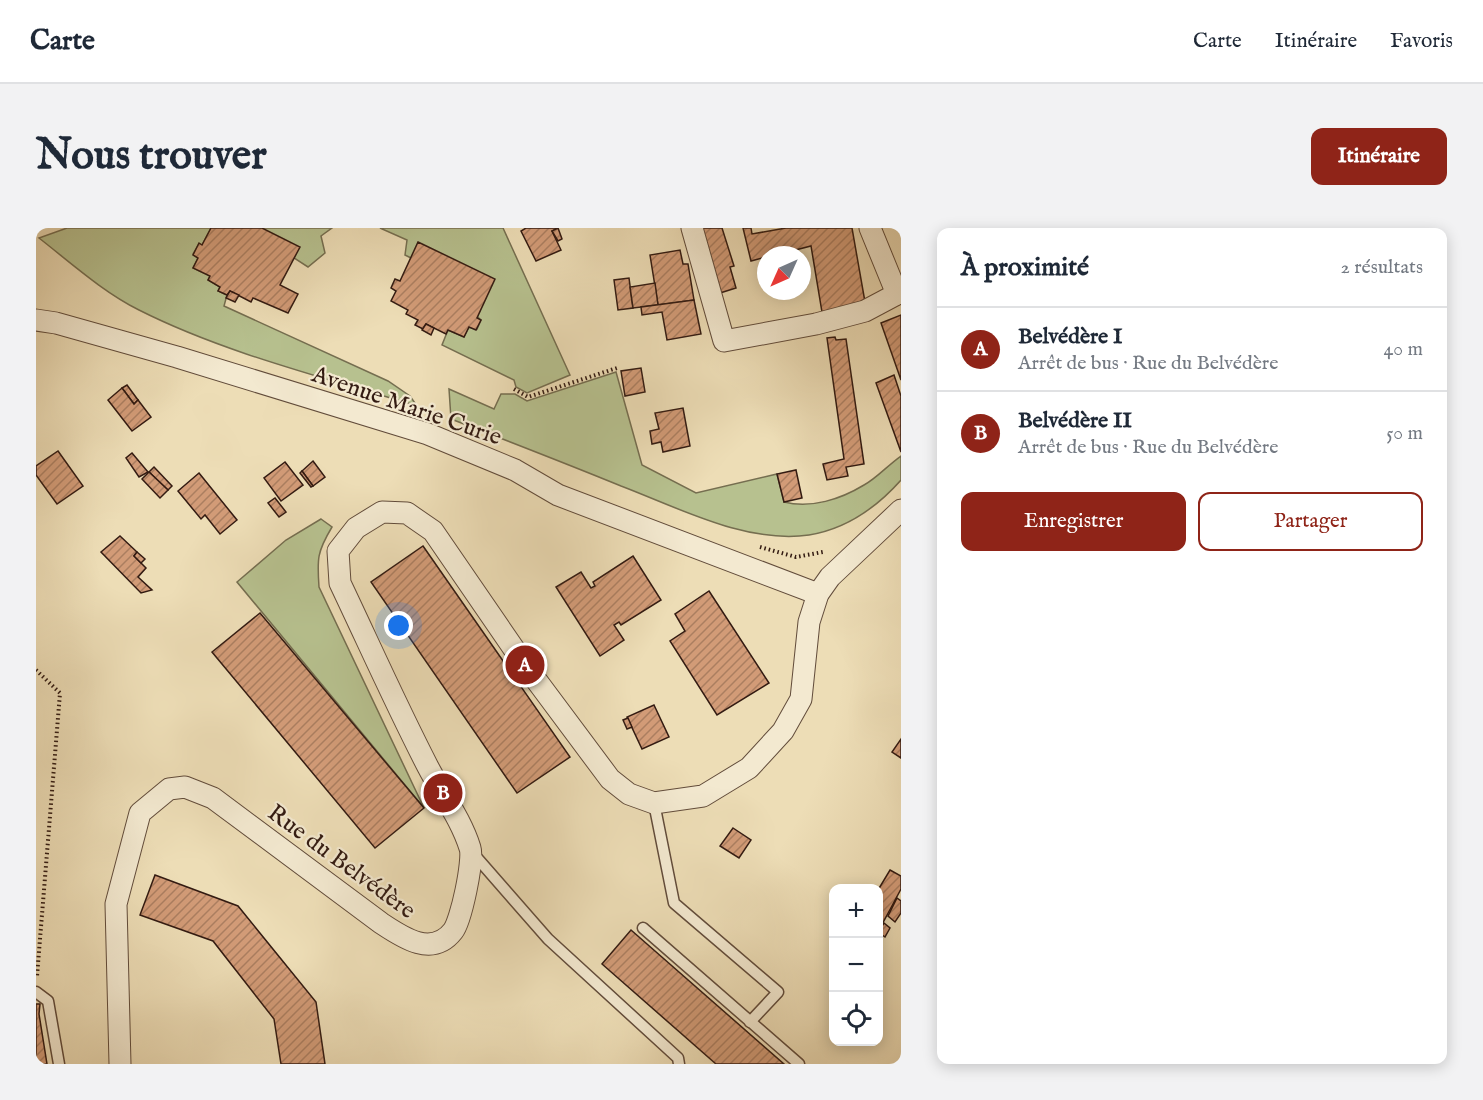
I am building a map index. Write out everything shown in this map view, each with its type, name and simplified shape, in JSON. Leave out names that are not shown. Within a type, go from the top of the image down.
[{"type":"street","points":[[692,228],[724,341],[816,324],[865,311],[899,293],[870,228]]},
{"type":"street","name":"Avenue Marie Curie","points":[[36,320],[56,323],[177,357],[428,434],[515,470],[558,495],[818,594]]},
{"type":"street","points":[[471,850],[340,583],[338,551],[356,528],[382,512],[406,513],[433,531],[525,665],[610,779],[629,794],[654,803],[703,796],[749,768],[783,731],[801,699],[810,622],[818,594],[830,577],[901,510]]},
{"type":"street","name":"Rue du Belvédère","points":[[120,1064],[116,904],[140,813],[169,789],[185,787],[213,798],[381,923],[409,941],[431,944],[448,938],[456,928],[464,899],[471,850]]},
{"type":"lane","points":[[654,803],[674,903],[778,992],[750,1022]]},
{"type":"lane","points":[[471,850],[548,939],[681,1062]]},
{"type":"lane","points":[[643,928],[799,1064]]},
{"type":"lane","points":[[36,992],[48,1001],[59,1064]]},
{"type":"path","points":[[514,389],[528,397],[617,368]]},
{"type":"path","points":[[36,670],[60,693],[36,983]]},
{"type":"green space","points":[[67,228],[211,228],[202,245],[199,244],[193,254],[198,258],[193,268],[210,276],[208,280],[220,287],[218,291],[227,295],[224,306],[388,381],[410,396],[417,406],[240,352],[139,310],[100,286],[39,238]]},
{"type":"green space","points":[[262,228],[332,228],[321,236],[325,253],[308,267],[294,258]]},
{"type":"green space","points":[[380,228],[503,228],[570,375],[527,393],[516,387],[514,380],[442,345],[448,330],[464,337],[469,327],[477,329],[481,320],[405,255],[407,240]]},
{"type":"green space","points":[[616,372],[642,465],[696,493],[777,474],[784,502],[815,503],[855,490],[873,479],[901,456],[901,480],[871,508],[836,528],[809,535],[761,534],[689,514],[451,419],[449,389],[494,409],[501,394],[515,394],[527,401]]},
{"type":"green space","points":[[321,519],[332,527],[319,556],[319,587],[424,808],[237,582],[286,540]]},
{"type":"building","points":[[211,228],[262,228],[300,247],[280,285],[298,294],[288,313],[253,298],[251,302],[230,291],[227,295],[218,291],[220,287],[208,280],[210,276],[193,268],[198,258],[193,255],[199,243],[202,245]]},
{"type":"building","points":[[526,228],[558,228],[552,231],[561,250],[536,261],[521,231]]},
{"type":"building","points":[[558,228],[562,239],[558,241],[552,231]]},
{"type":"building","points":[[699,228],[722,228],[734,266],[730,267],[736,288],[720,293]]},
{"type":"building","points":[[743,228],[751,228],[752,234],[786,228],[852,228],[865,302],[822,312],[811,246],[757,246],[757,259],[751,261]]},
{"type":"building","points":[[418,242],[495,279],[477,318],[481,320],[476,330],[469,327],[464,337],[448,330],[446,334],[426,324],[423,329],[415,325],[418,320],[406,314],[408,310],[391,301],[396,291],[391,288],[395,279],[400,281]]},
{"type":"building","points":[[680,250],[683,264],[688,264],[694,300],[658,305],[650,255]]},
{"type":"building","points":[[629,278],[633,308],[618,310],[614,280]]},
{"type":"building","points":[[655,283],[658,305],[633,308],[630,287]]},
{"type":"building","points":[[230,291],[239,295],[235,302],[226,298]]},
{"type":"building","points":[[694,300],[701,334],[667,340],[662,312],[642,315],[641,307]]},
{"type":"building","points":[[901,315],[901,380],[881,323]]},
{"type":"building","points":[[426,324],[434,328],[431,335],[422,330]]},
{"type":"building","points":[[835,337],[836,340],[846,339],[864,464],[846,467],[848,476],[827,480],[823,464],[844,459],[827,338]]},
{"type":"building","points":[[641,368],[645,392],[625,396],[621,371]]},
{"type":"building","points":[[894,375],[901,396],[901,452],[876,383]]},
{"type":"building","points":[[127,385],[138,400],[134,404],[122,388]]},
{"type":"building","points":[[122,388],[134,404],[138,400],[151,417],[132,431],[108,400]]},
{"type":"building","points":[[683,408],[690,446],[663,452],[661,442],[652,444],[650,431],[659,429],[655,413]]},
{"type":"building","points":[[58,451],[83,486],[57,504],[36,475],[36,466]]},
{"type":"building","points":[[132,453],[148,472],[139,477],[126,458]]},
{"type":"building","points":[[313,461],[325,477],[313,486],[302,471]]},
{"type":"building","points":[[285,462],[303,485],[281,501],[264,478]]},
{"type":"building","points":[[154,467],[172,486],[168,490],[149,472]]},
{"type":"building","points":[[796,470],[802,498],[784,502],[777,474]]},
{"type":"building","points":[[302,471],[313,486],[311,487],[300,473]]},
{"type":"building","points":[[149,472],[168,490],[160,498],[142,479]]},
{"type":"building","points":[[199,473],[237,520],[220,534],[205,515],[201,519],[178,491]]},
{"type":"building","points":[[275,498],[286,512],[279,517],[268,503]]},
{"type":"building","points":[[120,536],[137,552],[134,556],[146,568],[138,577],[152,590],[141,593],[101,552]]},
{"type":"building","points":[[423,546],[570,757],[517,793],[371,582]]},
{"type":"building","points":[[137,552],[145,559],[141,563],[134,556]]},
{"type":"building","points":[[633,556],[661,600],[621,625],[619,622],[614,625],[624,640],[600,656],[556,587],[581,572],[591,588],[595,586],[593,582]]},
{"type":"building","points":[[709,591],[769,683],[717,715],[670,641],[685,631],[675,614]]},
{"type":"building","points":[[260,613],[424,808],[375,848],[212,652]]},
{"type":"building","points":[[654,705],[669,737],[642,749],[627,717]]},
{"type":"building","points":[[628,718],[632,727],[627,729],[623,720]]},
{"type":"building","points":[[901,739],[901,758],[892,752]]},
{"type":"building","points":[[733,828],[751,840],[739,858],[720,846]]},
{"type":"building","points":[[890,870],[901,876],[901,889],[883,923],[883,884]]},
{"type":"building","points":[[155,875],[238,906],[316,1002],[325,1064],[281,1064],[274,1019],[213,941],[140,915]]},
{"type":"building","points":[[897,898],[901,901],[901,913],[895,922],[888,916]]},
{"type":"building","points":[[883,924],[890,928],[885,937],[883,936]]},
{"type":"building","points":[[631,930],[784,1064],[716,1064],[602,964]]},
{"type":"building","points":[[36,1004],[40,1004],[39,1014],[47,1064],[36,1064]]},
{"type":"place","name":"Belvédère I","points":[[525,665]]},
{"type":"place","name":"Belvédère II","points":[[443,793]]}]
